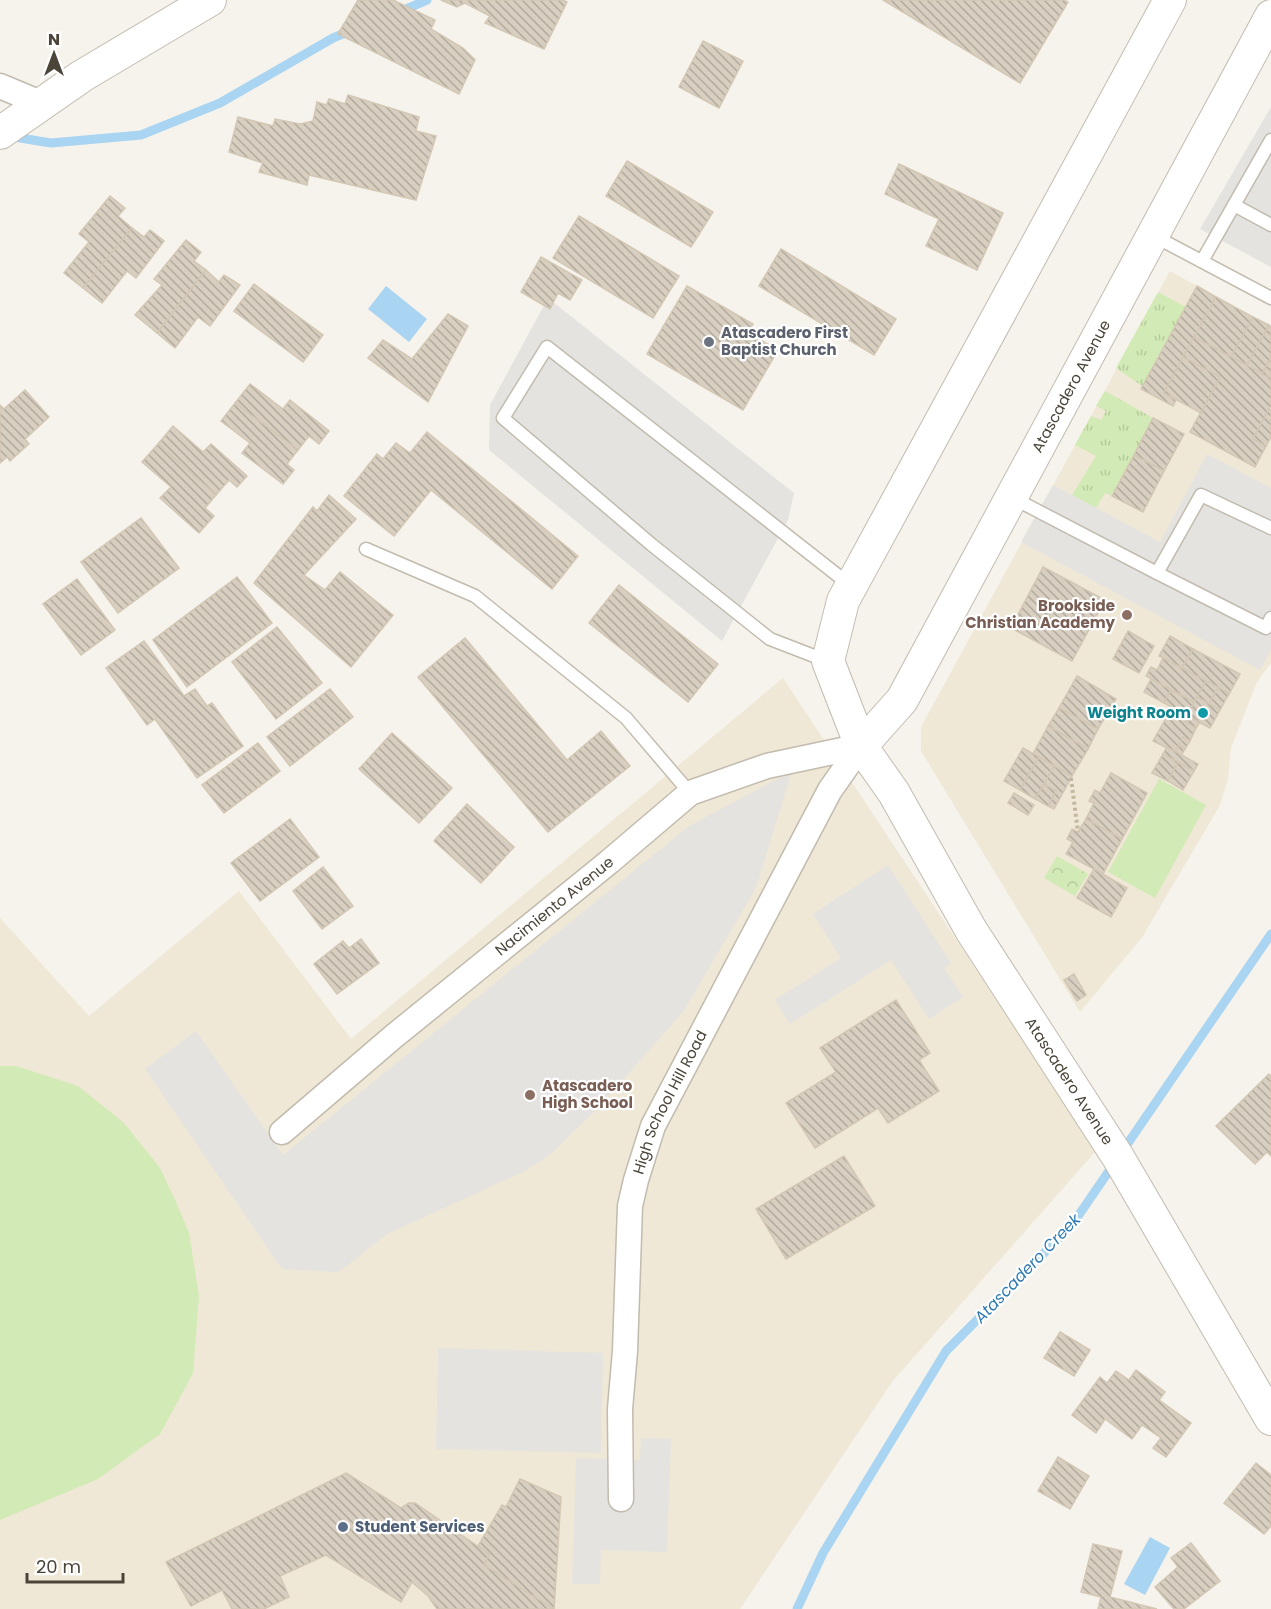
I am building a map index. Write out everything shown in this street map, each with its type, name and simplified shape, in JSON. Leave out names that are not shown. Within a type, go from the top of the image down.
[{"type":"street","points":[[0,133],[81,76],[210,0]]},
{"type":"street","points":[[828,661],[843,601],[1170,0]]},
{"type":"street","name":"Atascadero Avenue","points":[[861,746],[902,700],[1271,16]]},
{"type":"street","points":[[0,86],[43,104]]},
{"type":"street","name":"Atascadero Avenue","points":[[828,661],[861,746],[894,793],[971,930],[1112,1148],[1271,1419]]},
{"type":"street","name":"Nacimiento Avenue","points":[[282,1132],[393,1037],[609,862],[690,793],[767,766],[861,746]]},
{"type":"street","name":"High School Hill Road","points":[[621,1499],[620,1409],[625,1351],[630,1206],[653,1126],[830,790],[861,746]]},
{"type":"lane","points":[[1202,261],[1271,140]]},
{"type":"lane","points":[[1234,205],[1271,225]]},
{"type":"lane","points":[[1153,235],[1271,298]]},
{"type":"lane","points":[[828,661],[770,639],[652,545],[503,418],[547,347],[851,586]]},
{"type":"lane","points":[[1157,573],[1201,495],[1271,528]]},
{"type":"lane","points":[[1011,497],[1266,628],[1271,618]]},
{"type":"lane","points":[[366,549],[475,596],[626,718],[690,793]]},
{"type":"path","points":[[1071,778],[1078,832]]},
{"type":"shaded area","points":[[1271,107],[1271,267],[1200,229]]},
{"type":"shaded area","name":"Brookside Christian Academy","points":[[1170,271],[1271,327],[1271,663],[1257,682],[1231,748],[1228,779],[1220,805],[1143,936],[1080,1012],[921,751],[921,727]]},
{"type":"shaded area","points":[[548,298],[794,493],[788,520],[722,641],[489,450],[490,405]]},
{"type":"shaded area","points":[[1207,454],[1271,488],[1271,650],[1260,670],[1021,542],[1053,485],[1160,542]]},
{"type":"shaded area","name":"Atascadero High School","points":[[783,678],[1096,1151],[892,1382],[740,1609],[0,1609],[0,918],[89,1016],[239,891],[351,1039]]},
{"type":"shaded area","points":[[792,771],[756,888],[683,1012],[597,1109],[552,1153],[527,1170],[387,1234],[339,1272],[282,1269],[145,1069],[196,1031],[283,1155],[689,826]]},
{"type":"shaded area","points":[[888,865],[951,963],[944,968],[963,997],[929,1019],[891,960],[790,1024],[775,1000],[841,958],[813,914]]},
{"type":"shaded area","points":[[438,1348],[603,1353],[601,1453],[436,1449]]},
{"type":"shaded area","points":[[641,1438],[671,1439],[667,1552],[601,1550],[600,1584],[572,1584],[576,1458],[640,1460]]},
{"type":"green space","points":[[1158,292],[1186,307],[1142,386],[1116,368]]},
{"type":"green space","points":[[1105,391],[1153,418],[1112,496],[1105,493],[1096,508],[1072,495],[1096,456],[1075,445],[1091,416],[1101,420],[1106,411],[1096,406]]},
{"type":"green space","points":[[1159,779],[1206,805],[1155,898],[1108,872]]},
{"type":"green space","points":[[1057,856],[1088,874],[1075,896],[1044,878]]},
{"type":"green space","points":[[0,1066],[16,1066],[78,1086],[124,1123],[160,1168],[176,1202],[189,1233],[199,1296],[193,1373],[160,1434],[98,1479],[0,1520]]},
{"type":"water","points":[[386,286],[427,319],[409,342],[368,309]]},
{"type":"water","points":[[1150,1537],[1170,1548],[1145,1595],[1124,1584]]},
{"type":"building","points":[[358,0],[393,0],[435,20],[431,29],[463,48],[475,60],[459,94],[338,34]]},
{"type":"building","points":[[441,0],[563,0],[567,2],[544,49],[485,23],[490,16],[465,3],[457,7]]},
{"type":"building","points":[[883,0],[1064,0],[1068,2],[1020,83]]},
{"type":"building","points":[[703,41],[743,61],[719,108],[679,87]]},
{"type":"building","points":[[348,95],[419,117],[416,131],[436,136],[416,200],[309,175],[307,185],[259,172],[263,163],[229,152],[238,117],[273,126],[275,119],[300,124],[313,121],[317,102],[326,105],[329,99],[345,104]]},
{"type":"building","points":[[627,161],[713,212],[691,247],[606,196]]},
{"type":"building","points":[[899,164],[1003,213],[977,270],[926,246],[939,219],[885,194]]},
{"type":"building","points":[[110,196],[125,208],[118,216],[132,228],[83,288],[64,273],[89,242],[79,234]]},
{"type":"building","points":[[579,216],[679,276],[653,318],[553,258]]},
{"type":"building","points":[[132,228],[144,237],[150,230],[164,241],[136,278],[127,271],[102,303],[83,288]]},
{"type":"building","points":[[186,240],[201,252],[194,261],[206,270],[157,333],[135,315],[162,285],[154,279]]},
{"type":"building","points":[[781,249],[896,319],[874,355],[759,286]]},
{"type":"building","points":[[541,257],[582,280],[570,300],[558,293],[550,309],[521,292]]},
{"type":"building","points":[[206,270],[219,282],[224,275],[240,285],[210,326],[198,317],[175,348],[157,333]]},
{"type":"building","points":[[254,284],[323,335],[303,362],[234,311]]},
{"type":"building","name":"Atascadero First Baptist Church","points":[[687,286],[753,324],[748,333],[778,350],[743,410],[647,354]]},
{"type":"building","points":[[1197,286],[1216,297],[1164,393],[1176,400],[1173,406],[1141,389]]},
{"type":"building","points":[[1216,297],[1253,317],[1231,357],[1194,337]]},
{"type":"building","points":[[448,314],[468,326],[428,402],[368,358],[383,340],[412,359]]},
{"type":"building","points":[[1253,317],[1269,325],[1247,365],[1231,357]]},
{"type":"building","points":[[1269,325],[1271,327],[1271,357],[1262,374],[1247,365]]},
{"type":"building","points":[[1194,337],[1271,378],[1271,406],[1253,439],[1266,446],[1255,467],[1190,432],[1220,377],[1183,357]]},
{"type":"building","points":[[1183,357],[1220,377],[1201,413],[1164,393]]},
{"type":"building","points":[[1271,357],[1271,378],[1262,374]]},
{"type":"building","points":[[250,384],[283,409],[290,400],[329,431],[319,444],[309,436],[298,450],[235,403]]},
{"type":"building","points":[[25,390],[49,417],[25,439],[29,444],[10,461],[7,457],[0,463],[0,405],[4,409]]},
{"type":"building","points":[[235,403],[298,450],[287,464],[294,470],[283,484],[242,453],[250,443],[221,421]]},
{"type":"building","points":[[1269,409],[1271,410],[1271,437],[1266,446],[1253,439]]},
{"type":"building","points":[[1153,418],[1184,434],[1164,471],[1134,455]]},
{"type":"building","points":[[173,426],[203,452],[211,444],[247,476],[237,487],[229,480],[216,495],[158,444]]},
{"type":"building","points":[[427,432],[578,556],[552,589],[431,490],[394,536],[344,496],[377,454],[383,459],[396,443],[410,453]]},
{"type":"building","points":[[158,444],[216,495],[205,508],[214,516],[199,533],[160,498],[171,487],[142,462]]},
{"type":"building","points":[[1134,455],[1164,471],[1143,512],[1112,496]]},
{"type":"building","points":[[329,495],[356,519],[304,575],[325,590],[340,572],[393,615],[351,667],[254,583],[313,507],[317,511]]},
{"type":"building","points":[[141,518],[179,568],[118,613],[81,562]]},
{"type":"building","points":[[1043,567],[1105,600],[1072,661],[1011,628]]},
{"type":"building","points":[[237,577],[272,623],[187,687],[153,640]]},
{"type":"building","points":[[77,579],[115,630],[81,655],[43,604]]},
{"type":"building","points":[[619,585],[718,664],[688,702],[589,623]]},
{"type":"building","points":[[277,627],[322,683],[276,719],[232,662]]},
{"type":"building","points":[[1128,631],[1154,646],[1139,673],[1113,659]]},
{"type":"building","points":[[1170,636],[1193,649],[1182,668],[1159,656]]},
{"type":"building","points":[[465,638],[567,760],[601,731],[630,766],[548,832],[418,677]]},
{"type":"building","points":[[144,641],[184,696],[195,689],[207,706],[212,703],[243,746],[197,778],[155,719],[147,725],[106,668]]},
{"type":"building","points":[[1193,649],[1240,674],[1229,694],[1182,668]]},
{"type":"building","points":[[1163,658],[1206,681],[1194,702],[1146,676],[1151,667],[1157,670]]},
{"type":"building","points":[[1077,676],[1116,699],[1098,729],[1059,708]]},
{"type":"building","points":[[1151,679],[1171,690],[1164,703],[1144,692]]},
{"type":"building","points":[[1206,681],[1218,687],[1209,704],[1197,697]]},
{"type":"building","points":[[1218,687],[1229,694],[1220,710],[1209,704]]},
{"type":"building","points":[[330,689],[353,717],[290,766],[267,737]]},
{"type":"building","points":[[1171,690],[1194,702],[1187,716],[1164,703]]},
{"type":"building","name":"Weight Room","points":[[1197,697],[1220,710],[1210,728],[1187,716]]},
{"type":"building","points":[[1059,708],[1098,729],[1088,749],[1048,726]]},
{"type":"building","points":[[1172,708],[1200,722],[1196,728],[1169,713]]},
{"type":"building","points":[[1169,713],[1196,728],[1190,741],[1183,737],[1175,752],[1153,741]]},
{"type":"building","points":[[1048,726],[1088,749],[1072,776],[1033,754]]},
{"type":"building","points":[[392,733],[452,788],[419,823],[359,769]]},
{"type":"building","points":[[1183,737],[1190,741],[1185,749],[1179,745]]},
{"type":"building","points":[[258,743],[280,771],[224,813],[202,785]]},
{"type":"building","points":[[1179,745],[1185,749],[1181,756],[1175,752]]},
{"type":"building","points":[[1167,747],[1198,764],[1194,771],[1163,754]]},
{"type":"building","points":[[1023,748],[1039,757],[1020,790],[1004,781]]},
{"type":"building","points":[[1163,754],[1178,762],[1168,781],[1152,773]]},
{"type":"building","points":[[1039,757],[1054,766],[1035,799],[1020,790]]},
{"type":"building","points":[[1178,762],[1194,771],[1183,790],[1168,781]]},
{"type":"building","points":[[1054,766],[1072,776],[1054,809],[1048,806],[1056,791],[1044,784]]},
{"type":"building","points":[[1111,773],[1147,793],[1122,839],[1086,819],[1094,803],[1089,801],[1095,790],[1100,793]]},
{"type":"building","points":[[1044,784],[1056,791],[1048,806],[1035,799]]},
{"type":"building","points":[[1014,793],[1034,805],[1028,815],[1008,803]]},
{"type":"building","points":[[467,804],[514,847],[481,883],[434,841]]},
{"type":"building","points":[[290,819],[319,857],[260,901],[231,863]]},
{"type":"building","points":[[1086,819],[1122,839],[1103,874],[1066,854],[1073,842],[1067,839],[1072,829],[1078,832]]},
{"type":"building","points":[[323,867],[353,906],[322,929],[293,891]]},
{"type":"building","points":[[1094,869],[1127,888],[1111,917],[1077,898]]},
{"type":"building","points":[[361,939],[379,963],[337,994],[314,964],[343,941],[349,948]]},
{"type":"building","points":[[1074,974],[1086,995],[1077,1001],[1064,980]]},
{"type":"building","points":[[896,1000],[930,1053],[919,1060],[939,1091],[888,1123],[878,1108],[815,1148],[786,1103],[836,1072],[820,1048]]},
{"type":"building","points":[[1269,1074],[1271,1076],[1271,1156],[1267,1152],[1255,1164],[1216,1126]]},
{"type":"building","points":[[844,1156],[875,1206],[786,1259],[756,1209]]},
{"type":"building","points":[[1060,1332],[1090,1350],[1074,1376],[1044,1358]]},
{"type":"building","points":[[1136,1370],[1165,1392],[1159,1400],[1191,1423],[1166,1457],[1153,1448],[1161,1438],[1142,1425],[1132,1439],[1105,1419],[1096,1433],[1072,1415],[1100,1377],[1107,1383],[1116,1371],[1129,1380]]},
{"type":"building","points":[[1058,1457],[1089,1476],[1070,1509],[1038,1491]]},
{"type":"building","points":[[1256,1463],[1271,1475],[1271,1526],[1264,1534],[1224,1503]]},
{"type":"building","name":"Student Services","points":[[346,1473],[401,1508],[409,1503],[415,1503],[489,1554],[484,1565],[554,1609],[437,1609],[428,1596],[412,1582],[401,1602],[326,1555],[280,1576],[289,1597],[264,1609],[232,1609],[222,1590],[191,1606],[166,1562]]},
{"type":"building","points":[[520,1479],[561,1497],[554,1609],[484,1565],[489,1554],[478,1546],[502,1505],[506,1507]]},
{"type":"building","points":[[1191,1543],[1220,1581],[1184,1609],[1174,1609],[1155,1587],[1178,1567],[1171,1558]]},
{"type":"building","points":[[1093,1544],[1122,1551],[1110,1597],[1157,1609],[1098,1609],[1101,1597],[1081,1592]]},
{"type":"waterway","points":[[399,12],[427,0]]},
{"type":"waterway","points":[[8,136],[51,143],[141,135],[220,103],[333,38],[350,31]]},
{"type":"waterway","name":"Atascadero Creek","points":[[797,1609],[823,1553],[946,1351],[1072,1225],[1271,934]]},
{"type":"place","name":"Atascadero First Baptist Church","points":[[709,342]]},
{"type":"place","name":"Brookside Christian Academy","points":[[1127,615]]},
{"type":"place","name":"Weight Room","points":[[1203,713]]},
{"type":"place","name":"Atascadero High School","points":[[530,1095]]},
{"type":"place","name":"Student Services","points":[[343,1527]]}]
